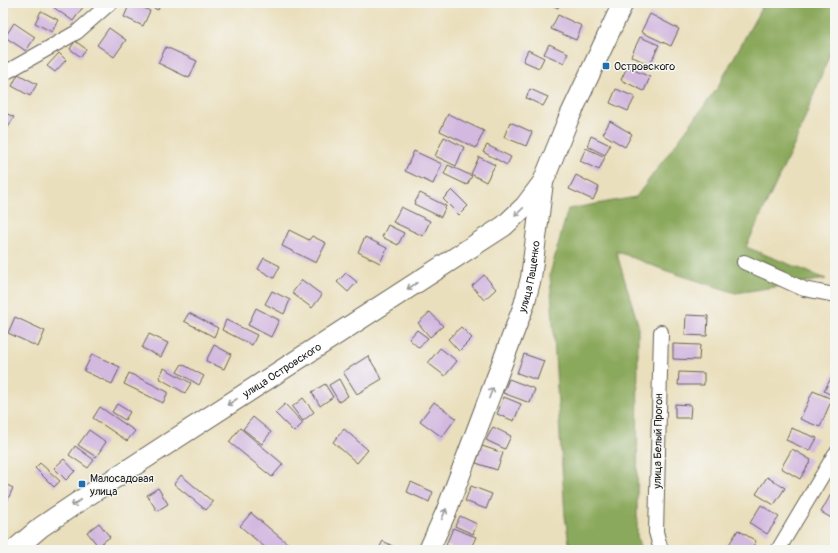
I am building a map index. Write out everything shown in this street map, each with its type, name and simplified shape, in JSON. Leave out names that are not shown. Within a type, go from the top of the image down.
[{"type":"street","points":[[3,74],[77,32],[110,3]]},
{"type":"street","name":"улица Пащенко","points":[[429,550],[446,512],[524,305],[531,278],[543,182],[568,120],[623,3]]},
{"type":"street","name":"улица Островского","points":[[14,550],[41,527],[81,500],[504,226],[525,206],[543,182]]},
{"type":"street","points":[[744,262],[804,289],[835,295]]},
{"type":"street","name":"улица Белый Прогон","points":[[661,332],[656,532],[661,550]]},
{"type":"street","points":[[778,550],[835,454]]},
{"type":"green space","points":[[764,3],[835,3],[835,40],[796,141],[746,247],[826,279],[736,293],[664,270],[616,251],[638,324],[637,536],[641,550],[570,550],[565,516],[550,274],[568,209],[636,197],[716,90]]},
{"type":"building","points":[[55,3],[77,3],[83,7],[73,21],[53,7]]},
{"type":"building","points":[[130,3],[134,3],[150,11],[143,26],[124,17]]},
{"type":"building","points":[[143,3],[161,3],[158,10]]},
{"type":"building","points":[[547,3],[560,3],[558,8]]},
{"type":"building","points":[[41,11],[58,20],[52,32],[35,23]]},
{"type":"building","points":[[650,14],[679,29],[671,46],[641,32]]},
{"type":"building","points":[[558,15],[582,26],[576,40],[551,29]]},
{"type":"building","points":[[14,23],[35,37],[26,51],[5,37]]},
{"type":"building","points":[[109,28],[126,40],[114,57],[97,45]]},
{"type":"building","points":[[640,37],[659,45],[650,65],[631,56]]},
{"type":"building","points":[[75,41],[86,49],[81,57],[70,49]]},
{"type":"building","points":[[549,44],[568,53],[564,63],[544,54]]},
{"type":"building","points":[[166,47],[197,61],[189,78],[158,63]]},
{"type":"building","points":[[528,50],[544,58],[539,68],[523,61]]},
{"type":"building","points":[[59,53],[66,60],[55,72],[47,66]]},
{"type":"building","points":[[627,67],[650,77],[644,91],[621,80]]},
{"type":"building","points":[[18,74],[37,84],[30,96],[12,86]]},
{"type":"building","points":[[530,89],[548,97],[543,106],[526,98]]},
{"type":"building","points":[[616,89],[635,97],[628,111],[610,103]]},
{"type":"building","points":[[3,112],[14,117],[6,131],[3,129]]},
{"type":"building","points":[[448,114],[484,131],[476,148],[440,131]]},
{"type":"building","points":[[610,121],[632,134],[625,147],[603,134]]},
{"type":"building","points":[[510,122],[532,132],[526,146],[504,137]]},
{"type":"building","points":[[591,136],[610,145],[605,155],[587,146]]},
{"type":"building","points":[[444,137],[464,147],[456,166],[435,156]]},
{"type":"building","points":[[487,145],[511,157],[507,165],[483,152]]},
{"type":"building","points":[[586,148],[605,157],[599,170],[580,161]]},
{"type":"building","points":[[414,151],[442,164],[433,184],[405,171]]},
{"type":"building","points":[[479,157],[495,165],[486,182],[471,174]]},
{"type":"building","points":[[448,165],[472,176],[467,185],[444,174]]},
{"type":"building","points":[[576,175],[599,187],[593,200],[569,189]]},
{"type":"building","points":[[452,190],[468,206],[459,215],[443,199]]},
{"type":"building","points":[[420,193],[446,206],[441,217],[414,204]]},
{"type":"building","points":[[401,207],[430,221],[423,236],[393,222]]},
{"type":"building","points":[[388,225],[404,233],[398,245],[382,237]]},
{"type":"building","points":[[289,230],[309,240],[312,236],[326,243],[316,263],[282,246]]},
{"type":"building","points":[[365,237],[387,248],[380,263],[358,252]]},
{"type":"building","points":[[264,258],[280,266],[274,278],[258,269]]},
{"type":"building","points":[[346,273],[357,282],[348,292],[337,282]]},
{"type":"building","points":[[484,275],[496,289],[484,300],[472,286]]},
{"type":"building","points":[[302,280],[322,295],[312,308],[292,293]]},
{"type":"building","points":[[272,291],[290,300],[284,314],[265,304]]},
{"type":"building","points":[[256,308],[279,320],[271,337],[248,325]]},
{"type":"building","points":[[430,312],[443,326],[430,337],[418,323]]},
{"type":"building","points":[[189,313],[218,328],[214,337],[184,321]]},
{"type":"building","points":[[686,315],[708,316],[707,336],[685,335]]},
{"type":"building","points":[[15,317],[45,331],[38,347],[8,333]]},
{"type":"building","points":[[226,320],[257,335],[252,345],[222,330]]},
{"type":"building","points":[[461,327],[472,338],[459,351],[448,339]]},
{"type":"building","points":[[417,330],[428,338],[419,348],[409,339]]},
{"type":"building","points":[[149,334],[168,343],[161,357],[142,348]]},
{"type":"building","points":[[673,344],[700,345],[699,360],[673,359]]},
{"type":"building","points":[[214,345],[231,354],[224,369],[206,361]]},
{"type":"building","points":[[440,348],[457,361],[445,376],[428,363]]},
{"type":"building","points":[[92,354],[120,367],[112,384],[84,371]]},
{"type":"building","points":[[524,354],[544,361],[537,380],[517,373]]},
{"type":"building","points":[[368,356],[382,379],[357,394],[343,372]]},
{"type":"building","points":[[182,364],[204,376],[199,385],[177,372]]},
{"type":"building","points":[[164,368],[191,383],[185,393],[159,378]]},
{"type":"building","points":[[835,371],[835,397],[824,391]]},
{"type":"building","points":[[679,372],[704,373],[704,385],[678,385]]},
{"type":"building","points":[[129,373],[168,392],[163,403],[124,384]]},
{"type":"building","points":[[339,379],[348,396],[339,402],[329,385]]},
{"type":"building","points":[[509,379],[535,389],[530,403],[503,393]]},
{"type":"building","points":[[325,384],[333,397],[320,406],[312,392]]},
{"type":"building","points":[[813,391],[832,399],[820,427],[800,419]]},
{"type":"building","points":[[504,397],[521,404],[514,421],[497,414]]},
{"type":"building","points":[[303,398],[314,412],[303,421],[292,407]]},
{"type":"building","points":[[434,402],[456,418],[442,437],[420,421]]},
{"type":"building","points":[[117,404],[130,412],[125,420],[112,412]]},
{"type":"building","points":[[285,404],[303,423],[294,432],[275,413]]},
{"type":"building","points":[[675,404],[691,405],[690,418],[675,418]]},
{"type":"building","points":[[100,407],[135,431],[127,441],[93,418]]},
{"type":"building","points":[[253,417],[271,432],[262,444],[243,429]]},
{"type":"building","points":[[493,427],[511,436],[505,449],[486,440]]},
{"type":"building","points":[[240,428],[283,464],[272,477],[229,442]]},
{"type":"building","points":[[791,428],[817,438],[810,451],[786,440]]},
{"type":"building","points":[[344,429],[368,450],[357,463],[333,442]]},
{"type":"building","points":[[89,430],[106,442],[96,457],[78,445]]},
{"type":"building","points":[[75,446],[94,460],[88,468],[69,455]]},
{"type":"building","points":[[482,446],[503,453],[497,470],[476,463]]},
{"type":"building","points":[[792,449],[811,460],[800,479],[781,468]]},
{"type":"building","points":[[64,459],[75,471],[66,480],[54,468]]},
{"type":"building","points":[[40,463],[60,481],[54,487],[35,468]]},
{"type":"building","points":[[181,475],[213,502],[206,510],[174,484]]},
{"type":"building","points":[[767,477],[785,488],[774,505],[756,494]]},
{"type":"building","points":[[411,482],[433,492],[429,502],[407,492]]},
{"type":"building","points":[[3,483],[13,488],[3,510]]},
{"type":"building","points":[[471,486],[492,494],[486,509],[465,501]]},
{"type":"building","points":[[158,488],[168,504],[157,511],[147,495]]},
{"type":"building","points":[[831,494],[835,496],[835,520],[821,512]]},
{"type":"building","points":[[761,505],[779,517],[767,534],[750,523]]},
{"type":"building","points":[[251,513],[294,549],[268,550],[240,526]]},
{"type":"building","points":[[460,516],[477,524],[473,534],[455,526]]},
{"type":"building","points":[[99,523],[110,537],[98,546],[87,532]]},
{"type":"building","points":[[453,528],[476,537],[470,550],[457,550],[446,545]]},
{"type":"building","points":[[738,530],[756,541],[751,550],[734,550],[728,546]]},
{"type":"building","points":[[383,541],[400,550],[378,550]]},
{"type":"place","name":"Островского","points":[[606,66]]},
{"type":"place","name":"Малосадовая улица","points":[[82,484]]}]
